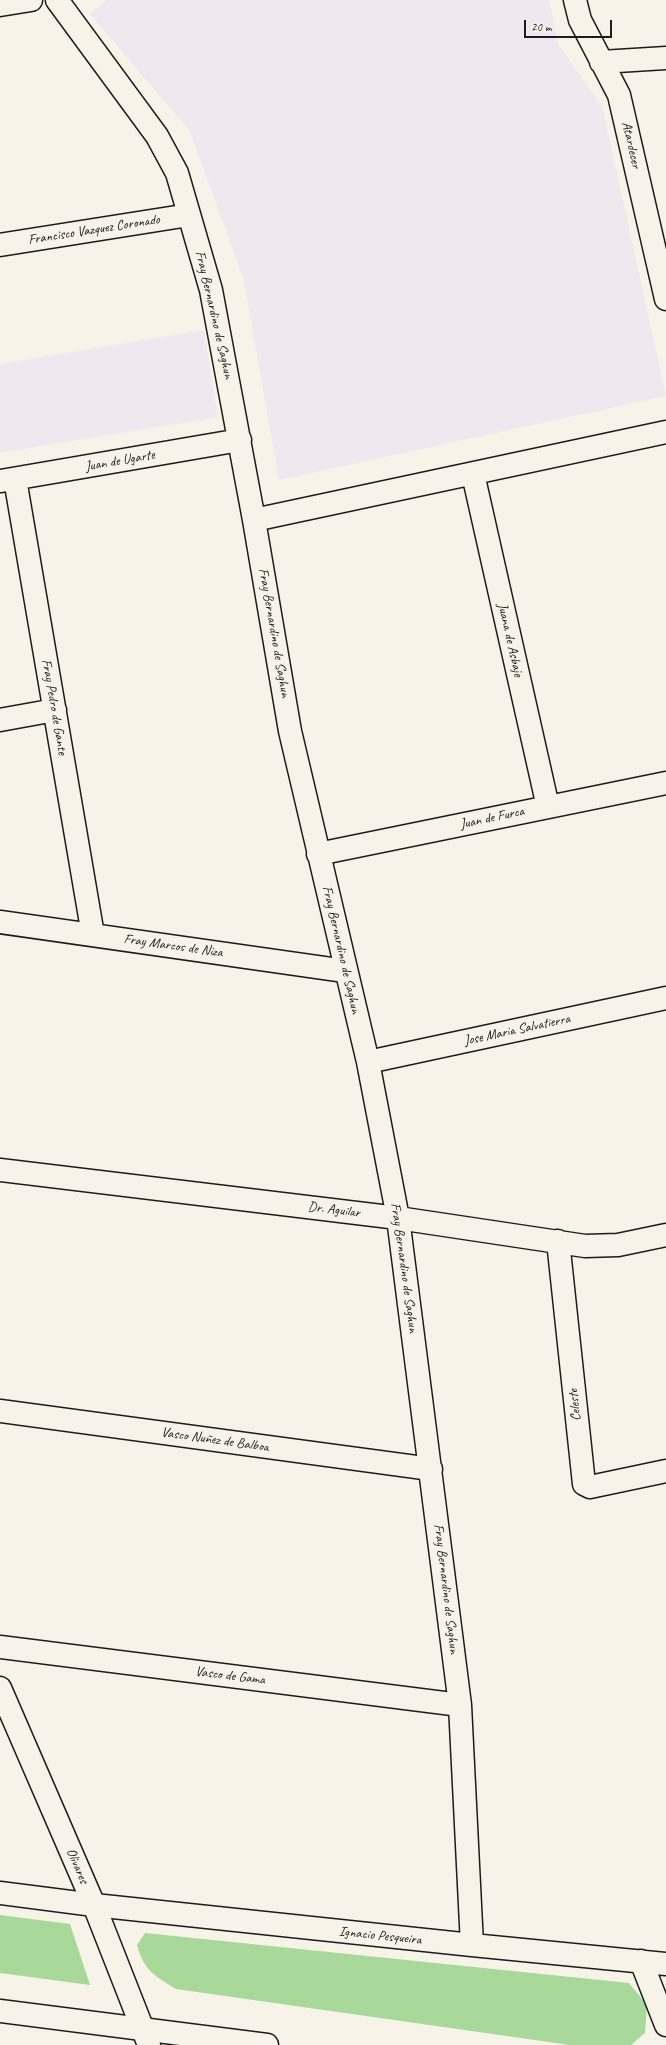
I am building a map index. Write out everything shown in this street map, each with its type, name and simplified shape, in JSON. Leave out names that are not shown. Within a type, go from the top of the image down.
[{"type":"street","points":[[0,5],[31,0]]},
{"type":"street","name":"Fray Bernardino de Saghun","points":[[58,0],[156,136],[177,173],[211,290],[240,440],[290,731],[345,970],[368,1062],[398,1218],[460,1705],[472,1945]]},
{"type":"street","name":"Atardecer","points":[[575,0],[580,20],[619,95],[666,299]]},
{"type":"street","points":[[602,62],[666,58]]},
{"type":"street","name":"Francisco Vazquez Coronado","points":[[0,245],[189,215]]},
{"type":"street","points":[[254,520],[666,432]]},
{"type":"street","name":"Juan de Ugarte","points":[[7,480],[240,440]]},
{"type":"street","name":"Juana de Asbaje","points":[[473,474],[548,807]]},
{"type":"street","name":"Fray Pedro de Gante","points":[[7,480],[55,710],[93,935]]},
{"type":"street","points":[[0,720],[55,710]]},
{"type":"street","name":"Juan de Furca","points":[[318,854],[666,783]]},
{"type":"street","name":"Fray Marcos de Niza","points":[[0,922],[345,970]]},
{"type":"street","name":"Jose Maria Salvatierra","points":[[368,1062],[666,998]]},
{"type":"street","name":"Dr. Aguilar","points":[[0,1170],[398,1218],[600,1247],[666,1235]]},
{"type":"street","name":"Celeste","points":[[558,1241],[584,1484],[590,1487],[666,1471]]},
{"type":"street","name":"Vasco Nuñez de Balboa","points":[[0,1411],[431,1469]]},
{"type":"street","name":"Vasco de Gama","points":[[0,1647],[460,1705]]},
{"type":"street","name":"Olivares","points":[[0,1688],[94,1905],[145,2037]]},
{"type":"street","name":"Ignacio Pesqueira","points":[[0,1893],[94,1905],[666,1964]]},
{"type":"street","points":[[641,1961],[666,2026]]},
{"type":"street","points":[[0,2011],[145,2037],[267,2045]]},
{"type":"shaded area","points":[[106,0],[549,0],[558,44],[602,106],[666,396],[279,480],[244,281],[212,192],[189,130],[90,14]]},
{"type":"shaded area","points":[[204,330],[218,417],[0,453],[0,364]]},
{"type":"green space","points":[[0,1915],[70,1924],[90,1985],[0,1973]]},
{"type":"green space","points":[[145,1933],[629,1983],[647,2005],[645,2033],[631,2045],[570,2045],[176,1989],[151,1972],[143,1961],[137,1945]]}]
